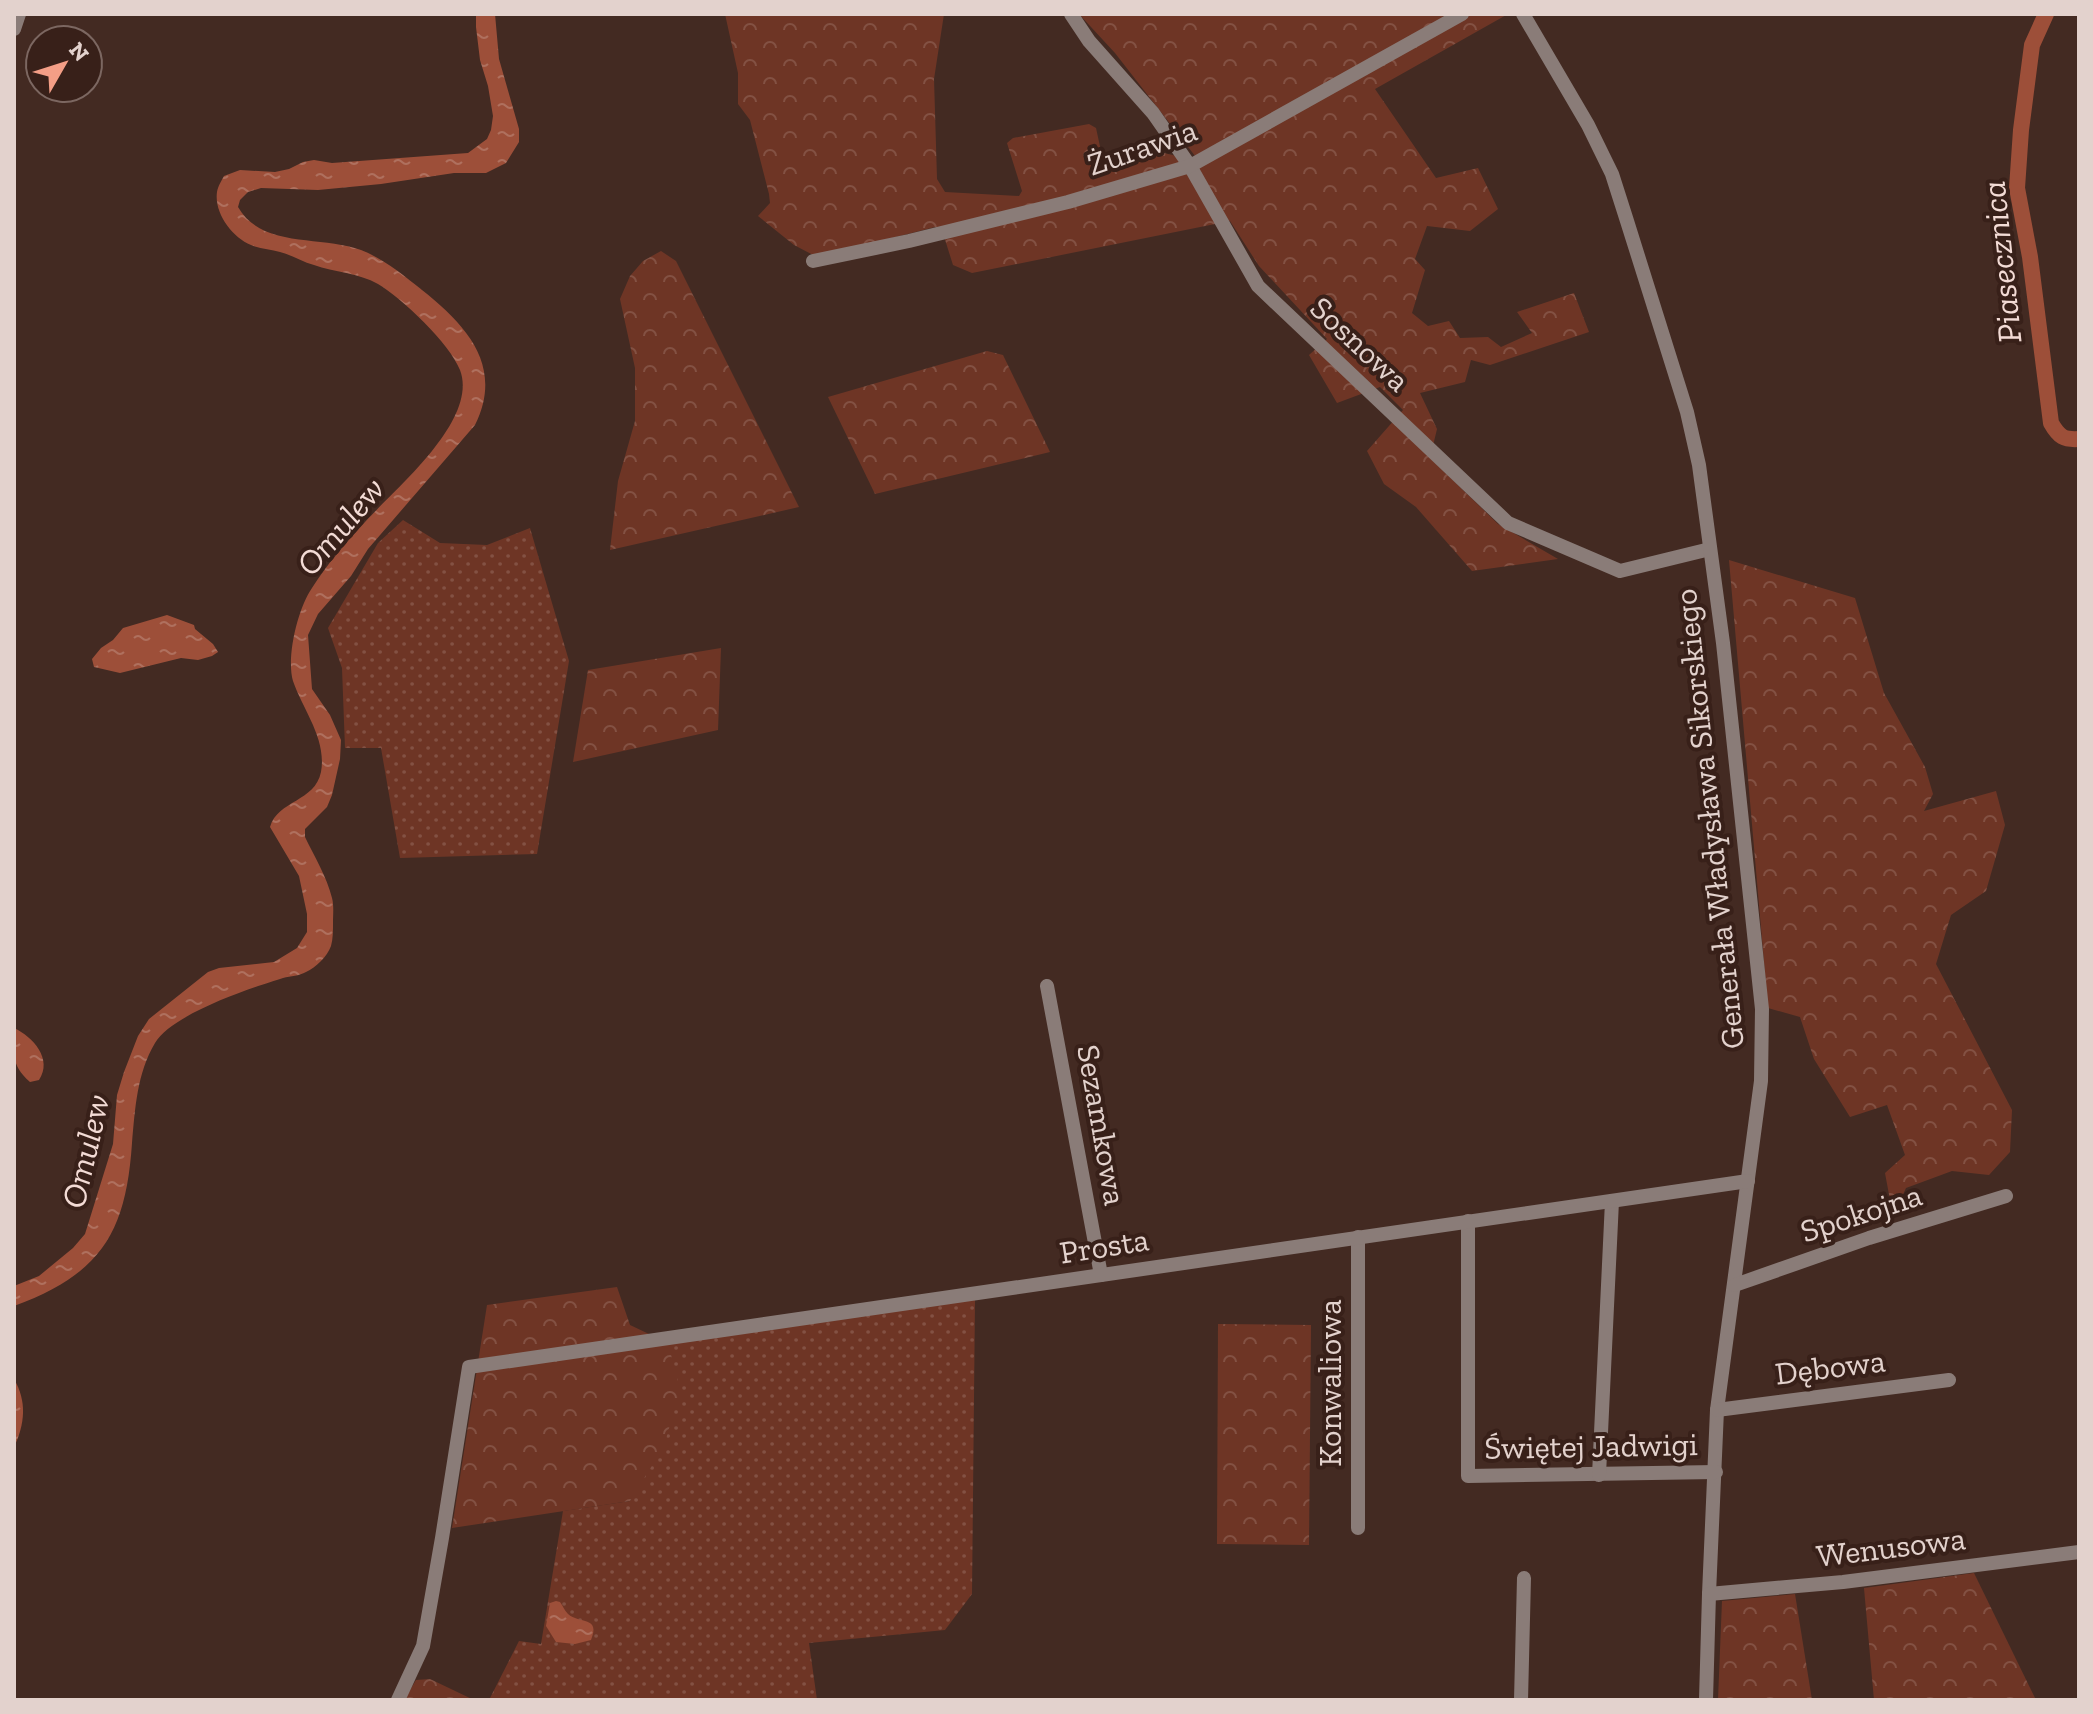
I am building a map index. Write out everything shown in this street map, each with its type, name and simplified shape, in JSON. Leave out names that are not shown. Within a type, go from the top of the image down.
[{"type":"street","points":[[14,29],[19,14]]},
{"type":"street","name":"Sosnowa","points":[[1071,14],[1089,41],[1153,113],[1190,166],[1258,286],[1508,523],[1620,571],[1710,549]]},
{"type":"street","name":"Żurawia","points":[[813,261],[1042,208],[1190,166],[1462,14]]},
{"type":"street","name":"Generała Władysława Sikorskiego","points":[[1523,14],[1588,125],[1612,174],[1687,412],[1699,465],[1725,659],[1762,1009],[1761,1081],[1717,1410],[1706,1700]]},
{"type":"street","name":"Sezamkowa","points":[[1047,986],[1101,1275]]},
{"type":"street","name":"Prosta","points":[[398,1700],[423,1646],[469,1367],[1748,1181]]},
{"type":"street","name":"Spokojna","points":[[1735,1285],[1869,1238],[2006,1196]]},
{"type":"street","points":[[1599,1475],[1612,1201]]},
{"type":"street","name":"Świętej Jadwigi","points":[[1468,1221],[1468,1476],[1716,1472]]},
{"type":"street","name":"Konwaliowa","points":[[1358,1237],[1358,1528]]},
{"type":"street","name":"Dębowa","points":[[1717,1410],[1949,1380]]},
{"type":"street","name":"Wenusowa","points":[[1709,1594],[1843,1582],[2079,1552]]},
{"type":"street","points":[[1521,1700],[1524,1578]]},
{"type":"green space","points":[[725,14],[944,14],[934,79],[937,179],[945,192],[1019,196],[1022,191],[1007,143],[1013,138],[1089,124],[1096,128],[1104,165],[1112,167],[1155,151],[1199,161],[1115,53],[1079,14],[1508,14],[1375,89],[1436,178],[1478,168],[1498,209],[1470,231],[1427,226],[1415,259],[1425,270],[1412,313],[1428,326],[1449,321],[1460,338],[1488,337],[1501,347],[1532,333],[1517,312],[1574,293],[1589,332],[1490,365],[1471,360],[1465,382],[1420,393],[1437,429],[1430,458],[1498,524],[1558,559],[1472,571],[1416,507],[1384,484],[1367,451],[1403,410],[1380,387],[1337,403],[1309,355],[1327,339],[1259,266],[1230,221],[972,273],[953,265],[942,230],[935,227],[817,257],[794,245],[758,216],[770,203],[769,194],[750,120],[738,104],[738,73]]},
{"type":"green space","points":[[661,251],[676,261],[799,507],[610,550],[618,481],[635,421],[635,368],[620,299],[630,276],[643,261]]},
{"type":"green space","points":[[987,351],[1003,355],[1050,452],[875,494],[828,397]]},
{"type":"green space","points":[[403,520],[440,543],[487,545],[530,528],[569,661],[537,854],[400,858],[381,748],[345,748],[342,668],[328,628],[378,543]]},
{"type":"green space","points":[[1729,560],[1855,598],[1884,693],[1925,767],[1933,794],[1924,811],[1996,791],[2005,825],[1986,891],[1951,915],[1936,964],[2012,1110],[2010,1152],[1989,1175],[1952,1171],[1906,1188],[1893,1216],[1885,1173],[1905,1155],[1887,1105],[1850,1117],[1814,1059],[1800,1017],[1768,1008]]},
{"type":"green space","points":[[721,648],[718,730],[573,762],[588,670]]},
{"type":"green space","points":[[617,1287],[630,1325],[668,1343],[680,1389],[664,1446],[630,1501],[452,1528],[487,1305]]},
{"type":"green space","points":[[975,1300],[972,1594],[945,1630],[809,1643],[817,1700],[489,1700],[519,1641],[541,1644],[563,1511],[630,1501],[668,1343]]},
{"type":"green space","points":[[1218,1324],[1311,1325],[1309,1545],[1217,1544]]},
{"type":"green space","points":[[1974,1573],[2036,1700],[1874,1700],[1864,1588]]},
{"type":"green space","points":[[1795,1594],[1812,1700],[1718,1700],[1722,1601]]},
{"type":"green space","points":[[430,1679],[474,1700],[404,1700],[416,1680]]},
{"type":"water","points":[[476,14],[495,14],[499,59],[519,129],[519,142],[506,163],[486,173],[454,173],[381,184],[318,190],[261,188],[248,192],[238,207],[249,220],[277,235],[345,246],[378,258],[453,318],[476,349],[483,366],[483,404],[475,425],[368,549],[351,576],[318,614],[308,635],[312,689],[330,715],[341,740],[332,795],[327,807],[305,829],[305,837],[324,874],[333,901],[331,946],[321,961],[306,972],[213,1003],[164,1032],[149,1055],[141,1079],[129,1175],[115,1226],[88,1264],[68,1280],[14,1306],[14,1286],[39,1276],[85,1234],[113,1144],[117,1095],[138,1036],[149,1019],[208,972],[274,962],[297,948],[307,932],[307,914],[299,876],[270,827],[280,811],[312,789],[321,772],[321,748],[291,671],[292,646],[298,620],[307,597],[330,562],[431,452],[457,410],[463,390],[455,359],[424,322],[400,300],[363,277],[310,264],[244,241],[221,216],[218,188],[224,176],[240,170],[275,172],[314,160],[332,163],[468,153],[487,139],[493,116],[480,60]]},
{"type":"water","points":[[167,615],[194,625],[218,652],[198,660],[181,658],[120,673],[94,667],[92,659],[123,628]]},
{"type":"water","points":[[14,1028],[28,1037],[39,1050],[44,1064],[39,1080],[30,1082],[16,1064]]},
{"type":"water","points":[[14,1379],[21,1396],[23,1413],[14,1447]]},
{"type":"water","points":[[556,1601],[573,1617],[591,1624],[591,1640],[575,1644],[556,1642],[546,1626],[550,1603]]},
{"type":"waterway","name":"Piasecznica","points":[[2046,14],[2032,45],[2017,188],[2030,257],[2051,423],[2062,437],[2079,439]]},
{"type":"water label","name":"Omulew","points":[[340,526]]},
{"type":"water label","name":"Omulew","points":[[85,1151]]}]
